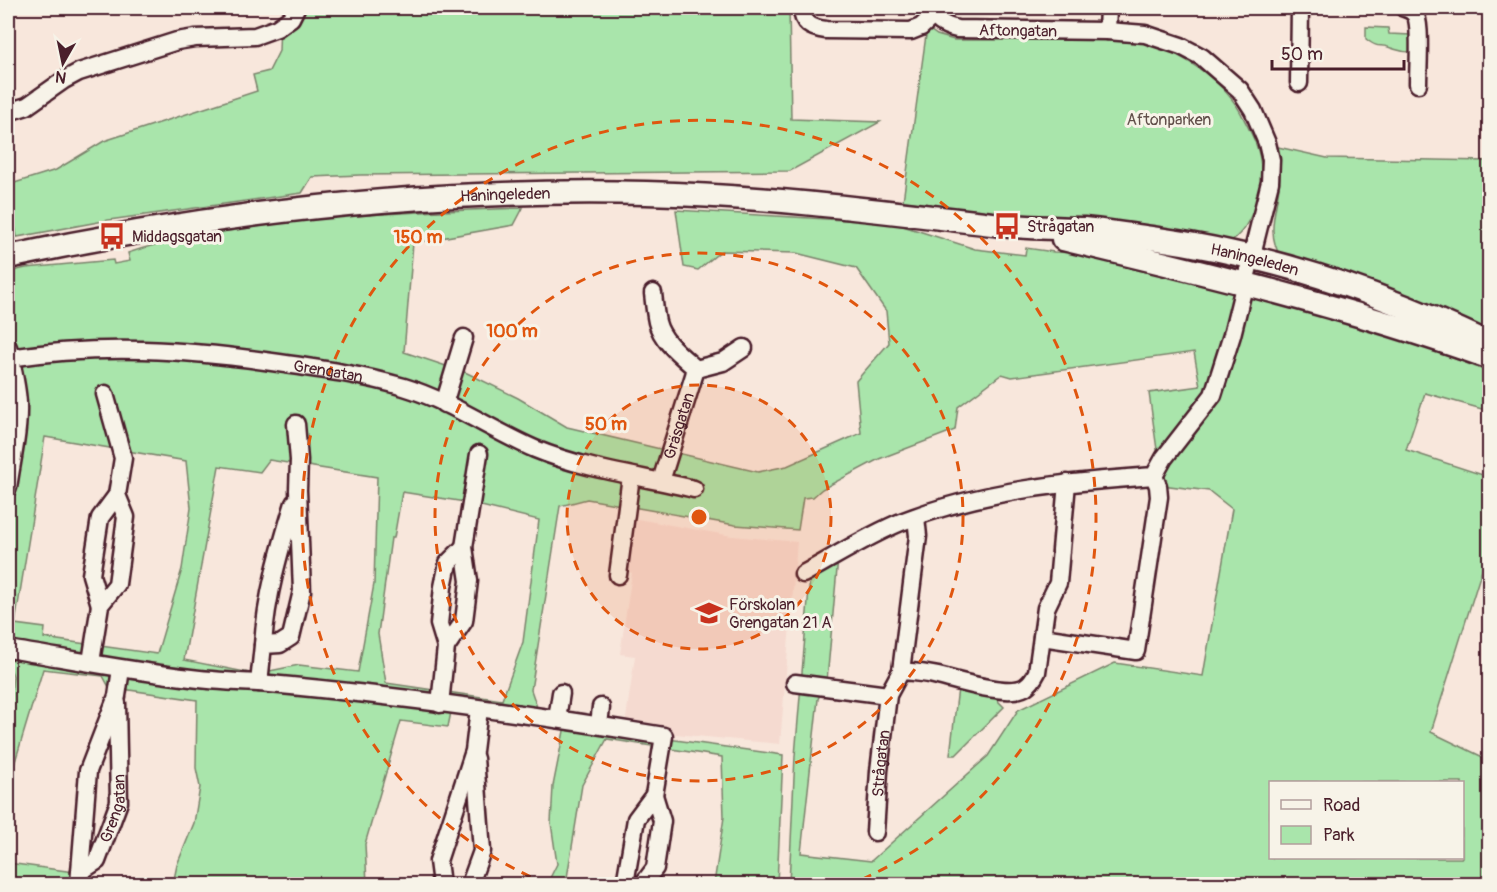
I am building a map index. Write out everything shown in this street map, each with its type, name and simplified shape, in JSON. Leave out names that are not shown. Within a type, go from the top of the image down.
[{"type":"main road","name":"Haningeleden","points":[[8,257],[112,236],[232,216],[305,208],[463,196],[586,193],[713,196],[847,206],[1007,226],[1089,230],[1145,237],[1252,258],[1334,281],[1386,299],[1490,344]]},
{"type":"main road","name":"Haningeleden","points":[[1007,226],[1246,284],[1381,321],[1490,357]]},
{"type":"street","points":[[8,112],[27,106],[79,72],[177,41],[195,38],[255,36],[277,28],[291,18],[296,8]]},
{"type":"street","name":"Aftongatan","points":[[802,8],[802,16],[807,24],[826,30],[910,31],[921,27],[932,12],[944,26],[957,29],[1107,31],[1145,34],[1181,46],[1202,57],[1240,90],[1253,110],[1267,143],[1271,160],[1270,182],[1252,258]]},
{"type":"street","points":[[1107,31],[1108,8]]},
{"type":"street","points":[[1299,83],[1300,8]]},
{"type":"street","points":[[1404,8],[1415,15],[1418,28],[1418,84]]},
{"type":"street","points":[[1154,476],[1164,458],[1213,395],[1252,258]]},
{"type":"street","name":"Gräsgatan","points":[[653,293],[657,322],[661,332],[666,340],[696,369]]},
{"type":"street","points":[[444,404],[464,338]]},
{"type":"street","name":"Gräsgatan","points":[[696,369],[723,362],[744,348]]},
{"type":"street","name":"Grengatan","points":[[8,488],[17,412],[15,381],[8,354],[152,349],[213,353],[365,376],[407,388],[536,449],[565,460],[694,489]]},
{"type":"street","name":"Gräsgatan","points":[[661,481],[696,369]]},
{"type":"street","points":[[91,662],[100,605],[91,574],[100,518],[117,495],[123,458],[105,394]]},
{"type":"street","points":[[263,645],[280,644],[291,637],[302,591],[296,424]]},
{"type":"street","points":[[446,647],[464,621],[470,580],[464,547],[479,454]]},
{"type":"street","points":[[618,574],[631,476]]},
{"type":"street","points":[[803,574],[900,522],[973,499],[1068,483],[1154,476]]},
{"type":"street","points":[[1042,637],[1136,651],[1159,497],[1154,476]]},
{"type":"street","points":[[901,671],[936,675],[975,686],[1016,690],[1032,681],[1037,672],[1046,608],[1058,583],[1068,483]]},
{"type":"street","points":[[259,683],[268,603],[276,565],[298,490]]},
{"type":"street","points":[[100,605],[117,584],[126,517],[117,495]]},
{"type":"street","name":"Strågatan","points":[[875,832],[888,695],[901,671],[918,536],[916,517]]},
{"type":"street","points":[[440,704],[446,647],[439,624],[443,587],[448,563],[464,547]]},
{"type":"street","points":[[8,649],[121,669],[440,704],[664,736],[654,795],[662,821],[655,868],[643,885]]},
{"type":"street","name":"Grengatan","points":[[79,878],[97,861],[119,802],[117,696],[121,669]]},
{"type":"street","points":[[795,683],[888,695]]},
{"type":"street","points":[[557,719],[561,693]]},
{"type":"street","name":"Grengatan","points":[[79,878],[84,794],[88,771],[117,696]]},
{"type":"street","points":[[599,725],[601,707]]},
{"type":"street","points":[[441,885],[438,861],[474,751],[479,709]]},
{"type":"street","points":[[470,885],[482,851],[474,751]]},
{"type":"street","points":[[630,882],[636,819],[654,795]]},
{"type":"shaded area","name":"Förskolan Grengatan 21 A","points":[[637,519],[732,536],[797,542],[780,744],[665,733],[625,725],[635,656],[620,654],[632,573],[624,571]]},
{"type":"green space","points":[[306,8],[789,8],[791,119],[880,122],[790,171],[312,177],[302,193],[109,220],[17,237],[8,185],[56,170],[104,141],[257,91],[253,75],[269,71],[279,51],[280,22]]},
{"type":"green space","points":[[1366,27],[1388,28],[1389,34],[1411,35],[1411,52],[1374,44],[1366,39]]},
{"type":"green space","name":"Aftonparken","points":[[927,28],[937,35],[954,40],[1129,40],[1160,48],[1189,62],[1203,71],[1227,93],[1256,144],[1261,163],[1261,179],[1257,200],[1249,220],[1236,237],[1229,242],[903,201]]},
{"type":"green space","points":[[1278,147],[1327,158],[1489,161],[1489,336],[1281,258],[1276,247],[1273,227],[1280,176]]},
{"type":"green space","points":[[523,208],[514,225],[413,243],[404,352],[467,373],[518,398],[567,427],[758,472],[787,466],[861,433],[856,381],[889,343],[886,311],[856,268],[796,253],[721,251],[698,270],[684,267],[676,210],[877,222],[903,226],[975,249],[1025,255],[1026,248],[1082,253],[1328,316],[1435,351],[1489,372],[1489,411],[1425,393],[1406,450],[1489,477],[1489,547],[1431,732],[1489,760],[1489,884],[789,884],[795,756],[810,577],[838,558],[827,680],[818,699],[801,853],[871,861],[988,756],[1018,710],[1115,663],[1203,676],[1232,509],[1209,491],[1162,485],[1149,393],[1200,386],[1194,352],[1012,377],[1002,374],[958,407],[955,430],[879,459],[822,489],[813,497],[803,498],[798,530],[735,525],[587,499],[560,506],[531,690],[538,710],[567,725],[783,755],[777,884],[714,884],[724,817],[722,757],[607,739],[582,785],[566,884],[547,884],[557,864],[551,823],[553,786],[565,726],[451,712],[448,727],[401,721],[365,844],[367,884],[173,884],[177,865],[194,823],[200,787],[196,768],[197,700],[109,687],[103,676],[43,669],[14,765],[8,810],[8,719],[13,676],[8,662],[8,272],[26,268],[113,260],[114,264],[130,261],[128,253],[203,235],[317,219]],"holes":[[[45,437],[186,461],[191,508],[182,569],[157,654],[44,638],[45,628],[15,624]],[[269,460],[377,477],[374,584],[358,672],[299,665],[255,674],[184,660],[219,466],[260,472]],[[402,492],[465,502],[539,520],[523,642],[502,700],[386,683],[378,634],[391,538],[394,538]]]},
{"type":"green space","points":[[958,688],[990,693],[1004,707],[956,755],[950,755]]},
{"type":"green space","points":[[8,863],[74,872],[86,884],[8,884]]},
{"type":"place","name":"Strågatan","points":[[1007,226]]},
{"type":"place","name":"Middagsgatan","points":[[112,236]]},
{"type":"place","name":"Förskolan Grengatan 21 A","points":[[709,613]]}]
